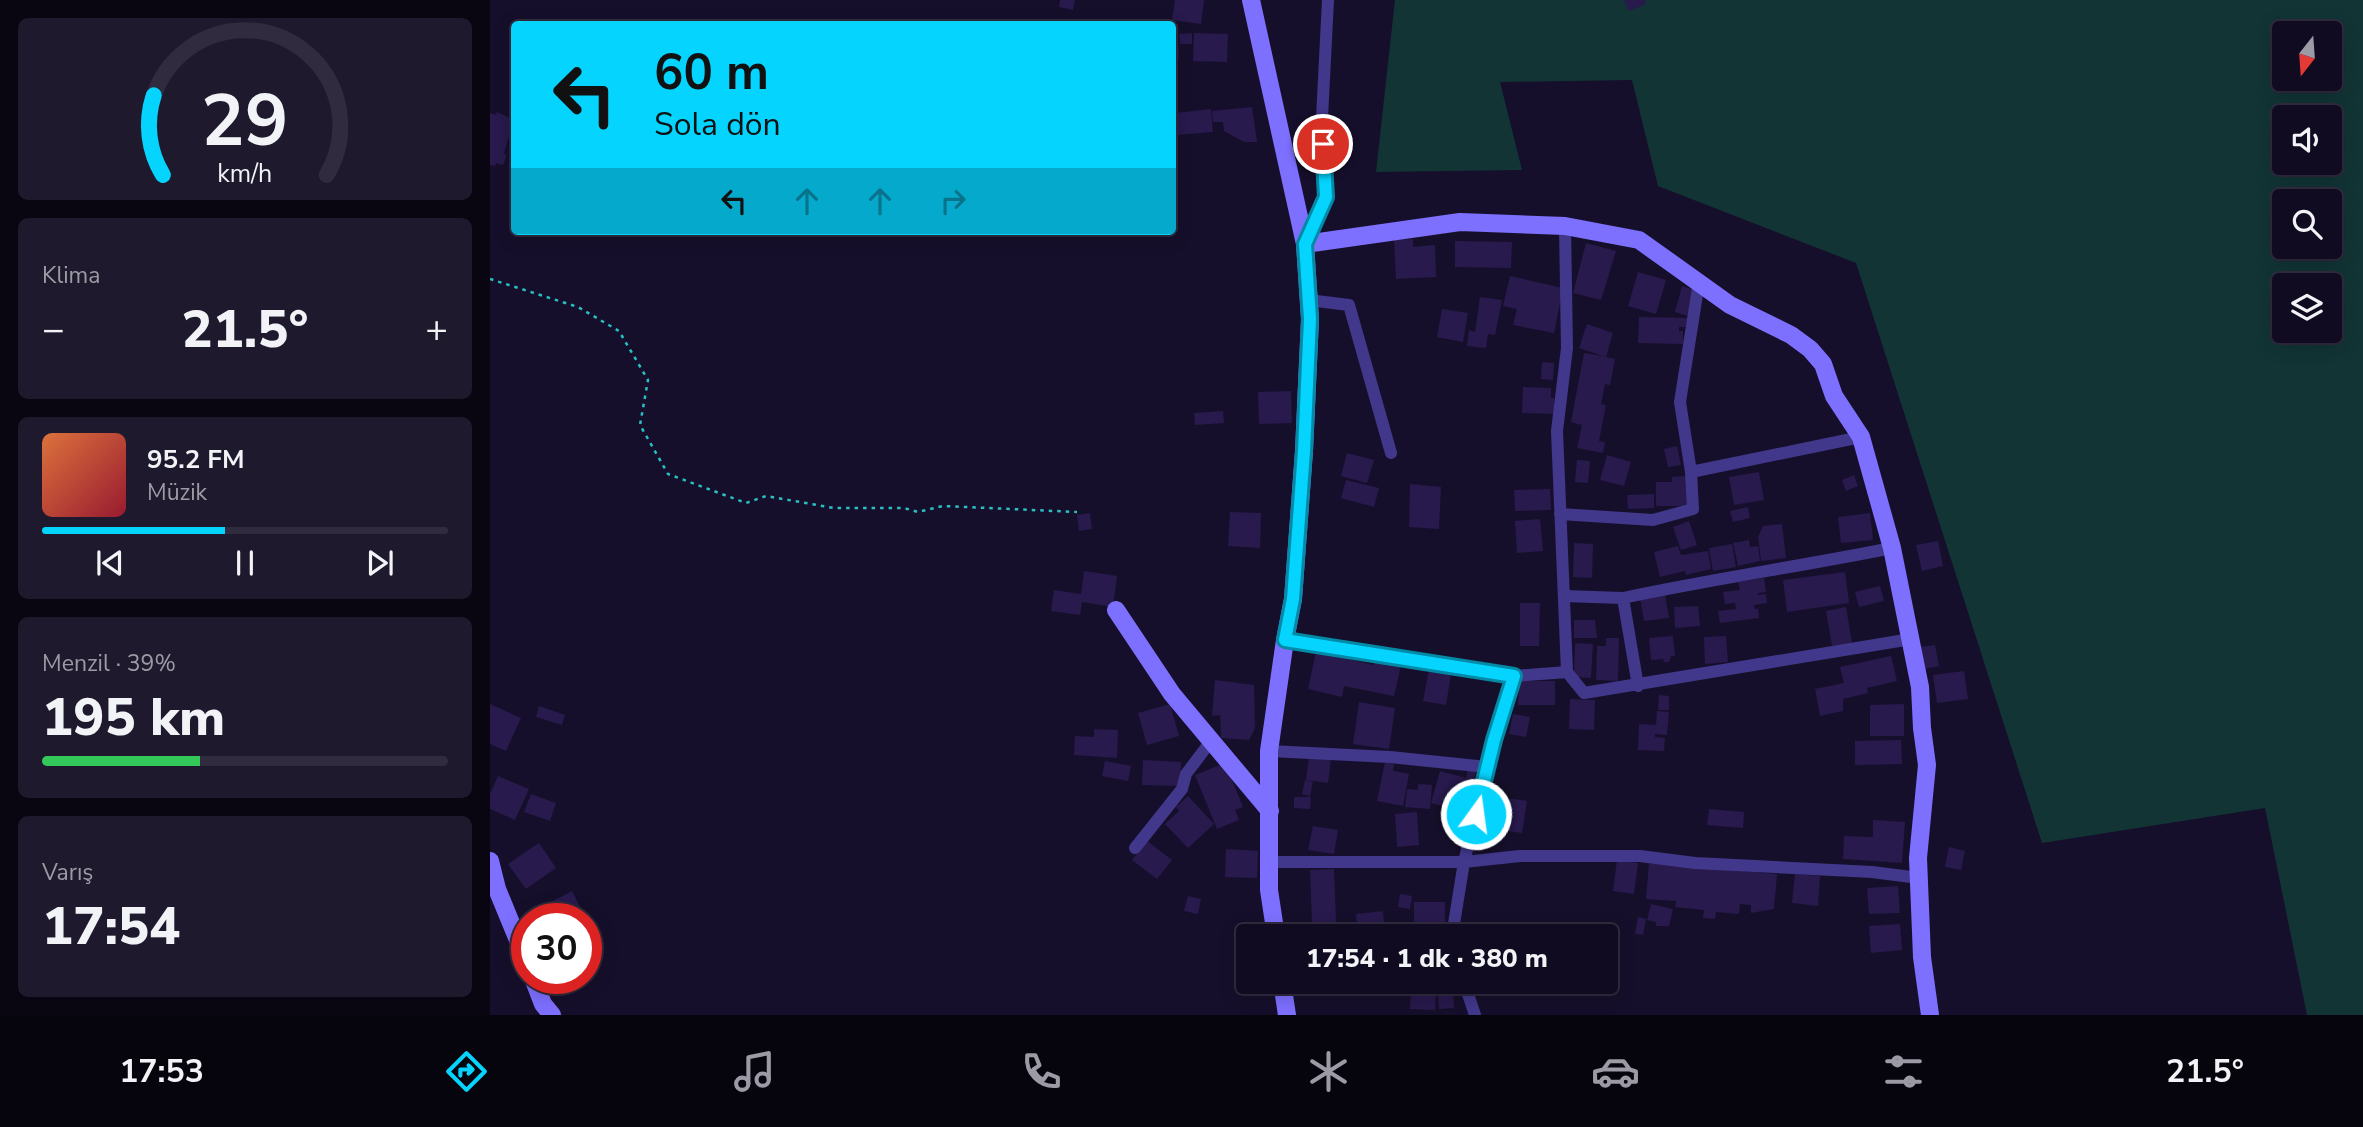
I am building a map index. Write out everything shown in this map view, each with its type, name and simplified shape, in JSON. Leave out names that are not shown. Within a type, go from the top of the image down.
[{"type":"street","points":[[1251,0],[1305,244],[1310,319],[1293,599],[1269,751],[1269,890],[1274,924]]},
{"type":"street","points":[[1305,244],[1326,197],[1322,118],[1328,0]]},
{"type":"street","points":[[1305,244],[1461,222],[1565,226],[1639,240],[1730,305],[1791,335],[1810,349],[1823,364],[1834,396],[1861,437],[1892,548],[1920,687],[1927,765],[1918,858],[1922,957],[1930,1015]]},
{"type":"street","points":[[1565,226],[1567,348],[1557,431],[1560,514],[1567,672],[1584,693],[1911,639]]},
{"type":"street","points":[[1560,514],[1653,520],[1693,509],[1680,402],[1699,282]]},
{"type":"street","points":[[1308,300],[1349,305],[1391,453]]},
{"type":"street","points":[[1690,472],[1861,437]]},
{"type":"street","points":[[1564,596],[1623,598],[1892,548]]},
{"type":"street","points":[[1623,598],[1638,686]]},
{"type":"street","points":[[1116,610],[1172,694],[1270,811]]},
{"type":"street","points":[[1285,640],[1514,676],[1567,672]]},
{"type":"street","points":[[1454,924],[1464,862],[1514,676]]},
{"type":"street","points":[[1135,848],[1182,789],[1186,774],[1211,741]]},
{"type":"street","points":[[1269,751],[1390,757],[1488,767]]},
{"type":"street","points":[[1269,862],[1464,862],[1520,856],[1640,856],[1695,863],[1872,872],[1919,878]]},
{"type":"street","points":[[490,861],[497,889],[511,923]]},
{"type":"street","points":[[539,994],[552,1015]]},
{"type":"street","points":[[1284,994],[1287,1015]]},
{"type":"street","points":[[1468,994],[1475,1015]]},
{"type":"path","points":[[490,279],[578,307],[619,331],[648,380],[640,425],[668,474],[746,503],[766,496],[834,508],[904,508],[918,512],[943,506],[1077,512]]},
{"type":"green space","points":[[1395,0],[2363,0],[2363,1015],[2307,1015],[2265,808],[2042,843],[1856,263],[1658,186],[1632,80],[1500,82],[1522,170],[1376,172]]},
{"type":"building","points":[[1060,0],[1075,0],[1073,10],[1059,7]]},
{"type":"building","points":[[1175,0],[1204,0],[1201,24],[1172,20]]},
{"type":"building","points":[[1624,0],[1645,0],[1646,4],[1629,11]]},
{"type":"building","points":[[1192,33],[1192,44],[1180,44],[1179,34]]},
{"type":"building","points":[[1194,33],[1228,34],[1227,62],[1193,61]]},
{"type":"building","points":[[1176,34],[1178,34],[1179,59],[1176,59]]},
{"type":"building","points":[[1252,107],[1257,142],[1244,142],[1224,131],[1223,122],[1213,122],[1212,111]]},
{"type":"building","points":[[1211,109],[1213,132],[1177,135],[1176,113]]},
{"type":"building","points":[[497,112],[511,119],[511,132],[503,165],[496,163],[495,166],[490,165],[490,113],[496,115]]},
{"type":"building","points":[[1413,239],[1413,247],[1435,245],[1436,277],[1396,279],[1394,240]]},
{"type":"building","points":[[1455,241],[1512,242],[1511,268],[1455,267]]},
{"type":"building","points":[[1586,243],[1616,251],[1601,300],[1573,293]]},
{"type":"building","points":[[1638,272],[1666,280],[1656,314],[1628,306]]},
{"type":"building","points":[[1510,276],[1563,288],[1554,333],[1513,325],[1517,309],[1503,306]]},
{"type":"building","points":[[1682,286],[1695,290],[1688,316],[1675,312]]},
{"type":"building","points":[[1480,297],[1502,300],[1495,335],[1488,334],[1486,348],[1467,346],[1469,330],[1475,332]]},
{"type":"building","points":[[1442,309],[1468,313],[1463,342],[1437,337]]},
{"type":"building","points":[[1639,317],[1688,318],[1688,327],[1679,327],[1679,331],[1683,331],[1683,344],[1638,343]]},
{"type":"building","points":[[1587,324],[1613,333],[1606,357],[1615,359],[1610,385],[1605,384],[1601,404],[1606,405],[1599,441],[1605,442],[1603,453],[1577,448],[1582,425],[1571,422],[1584,353],[1603,356],[1579,348]]},
{"type":"building","points":[[1542,362],[1554,363],[1553,380],[1541,379]]},
{"type":"building","points":[[1523,387],[1551,388],[1554,414],[1522,413]]},
{"type":"building","points":[[1291,391],[1292,423],[1259,424],[1258,392]]},
{"type":"building","points":[[1223,411],[1224,423],[1195,425],[1194,413]]},
{"type":"building","points":[[1677,446],[1681,465],[1668,467],[1664,449]]},
{"type":"building","points":[[1347,453],[1374,460],[1367,483],[1341,476]]},
{"type":"building","points":[[1607,455],[1631,462],[1624,486],[1600,480]]},
{"type":"building","points":[[1577,460],[1590,461],[1588,483],[1575,482]]},
{"type":"building","points":[[1759,472],[1764,500],[1734,505],[1729,477]]},
{"type":"building","points":[[1854,475],[1858,486],[1846,491],[1842,480]]},
{"type":"building","points":[[1687,476],[1687,506],[1656,506],[1656,482],[1672,482],[1672,477]]},
{"type":"building","points":[[1346,480],[1379,488],[1374,507],[1341,498]]},
{"type":"building","points":[[1410,484],[1441,487],[1439,529],[1409,527]]},
{"type":"building","points":[[1550,489],[1551,510],[1515,511],[1514,490]]},
{"type":"building","points":[[1654,494],[1654,508],[1628,509],[1627,495]]},
{"type":"building","points":[[1748,507],[1750,518],[1733,522],[1730,511]]},
{"type":"building","points":[[1230,512],[1261,513],[1260,548],[1228,546]]},
{"type":"building","points":[[1090,513],[1092,529],[1079,531],[1077,515]]},
{"type":"building","points":[[1870,513],[1873,540],[1841,543],[1838,517]]},
{"type":"building","points":[[1540,519],[1543,551],[1517,553],[1515,521]]},
{"type":"building","points":[[1689,521],[1697,545],[1681,550],[1673,527]]},
{"type":"building","points":[[1782,524],[1786,558],[1761,561],[1758,537],[1763,526]]},
{"type":"building","points":[[1749,540],[1750,547],[1758,546],[1760,561],[1738,566],[1733,543]]},
{"type":"building","points":[[1938,541],[1943,566],[1922,571],[1916,545]]},
{"type":"building","points":[[1574,543],[1593,544],[1592,578],[1573,577]]},
{"type":"building","points":[[1732,544],[1736,567],[1713,571],[1709,548]]},
{"type":"building","points":[[1678,546],[1681,555],[1708,551],[1711,569],[1660,577],[1654,552]]},
{"type":"building","points":[[1084,571],[1117,576],[1113,607],[1082,602],[1080,615],[1051,611],[1054,590],[1081,594]]},
{"type":"building","points":[[1845,572],[1849,603],[1787,612],[1783,580]]},
{"type":"building","points":[[1764,578],[1766,592],[1758,595],[1766,594],[1767,603],[1754,605],[1755,609],[1758,609],[1759,618],[1720,623],[1718,611],[1736,609],[1735,603],[1725,604],[1723,592],[1740,590],[1738,582]]},
{"type":"building","points":[[1880,586],[1884,601],[1859,607],[1855,592]]},
{"type":"building","points":[[1665,595],[1669,618],[1644,621],[1640,598]]},
{"type":"building","points":[[1520,603],[1540,603],[1539,646],[1520,646]]},
{"type":"building","points":[[1698,606],[1700,626],[1675,628],[1674,607]]},
{"type":"building","points":[[1846,607],[1852,643],[1832,646],[1826,611]]},
{"type":"building","points":[[1574,620],[1595,620],[1597,638],[1574,638]]},
{"type":"building","points":[[1673,636],[1675,656],[1671,656],[1669,662],[1663,662],[1664,659],[1651,660],[1649,638]]},
{"type":"building","points":[[1726,636],[1728,662],[1705,664],[1704,637]]},
{"type":"building","points":[[1606,638],[1619,638],[1618,681],[1596,680],[1597,646],[1606,646]]},
{"type":"building","points":[[1575,643],[1593,644],[1591,678],[1574,677]]},
{"type":"building","points":[[1935,645],[1939,666],[1924,669],[1920,647]]},
{"type":"building","points":[[1316,652],[1374,665],[1375,660],[1401,665],[1394,696],[1344,686],[1342,697],[1308,689]]},
{"type":"building","points":[[1891,656],[1897,681],[1867,688],[1868,693],[1843,699],[1843,711],[1820,716],[1815,689],[1844,683],[1840,667]]},
{"type":"building","points":[[1429,670],[1451,674],[1446,705],[1423,701]]},
{"type":"building","points":[[1964,671],[1968,699],[1937,703],[1933,675]]},
{"type":"building","points":[[1215,680],[1254,685],[1255,728],[1249,740],[1221,738],[1220,715],[1212,716]]},
{"type":"building","points":[[1519,681],[1555,681],[1555,705],[1518,705]]},
{"type":"building","points":[[1659,695],[1669,696],[1669,710],[1658,710]]},
{"type":"building","points":[[1570,699],[1595,700],[1594,730],[1569,729]]},
{"type":"building","points":[[1359,702],[1395,708],[1389,749],[1353,744]]},
{"type":"building","points":[[490,704],[521,718],[506,751],[490,744]]},
{"type":"building","points":[[1170,704],[1179,736],[1147,745],[1138,713]]},
{"type":"building","points":[[1904,704],[1904,736],[1870,736],[1870,705]]},
{"type":"building","points":[[539,706],[565,715],[562,725],[536,717]]},
{"type":"building","points":[[1657,711],[1669,712],[1667,735],[1655,734],[1655,737],[1665,738],[1664,751],[1638,750],[1639,724],[1656,725]]},
{"type":"building","points":[[1513,714],[1530,717],[1526,737],[1509,734]]},
{"type":"building","points":[[1094,729],[1118,730],[1117,758],[1074,755],[1075,736],[1094,737]]},
{"type":"building","points":[[1901,740],[1902,764],[1855,765],[1855,741]]},
{"type":"building","points":[[1309,757],[1331,759],[1328,783],[1306,780]]},
{"type":"building","points":[[1143,760],[1181,762],[1180,786],[1142,785]]},
{"type":"building","points":[[1105,761],[1131,766],[1128,781],[1102,776]]},
{"type":"building","points":[[1385,762],[1394,764],[1393,771],[1409,774],[1403,806],[1377,801]]},
{"type":"building","points":[[1225,763],[1243,807],[1235,810],[1239,820],[1217,829],[1195,775]]},
{"type":"building","points":[[1468,769],[1476,771],[1472,788],[1464,786],[1458,806],[1465,808],[1463,816],[1452,813],[1453,809],[1431,803],[1440,771],[1466,778]]},
{"type":"building","points":[[498,776],[529,789],[515,820],[490,809],[490,794]]},
{"type":"building","points":[[1305,780],[1313,782],[1310,796],[1302,794]]},
{"type":"building","points":[[1418,784],[1432,785],[1430,809],[1405,807],[1407,789],[1418,790]]},
{"type":"building","points":[[531,794],[556,803],[550,821],[524,812]]},
{"type":"building","points":[[1188,796],[1214,824],[1188,848],[1165,824],[1179,811],[1176,807]]},
{"type":"building","points":[[1294,797],[1311,797],[1310,809],[1294,808]]},
{"type":"building","points":[[1498,797],[1527,801],[1522,833],[1494,829]]},
{"type":"building","points":[[1709,809],[1744,812],[1743,828],[1707,825]]},
{"type":"building","points":[[1417,812],[1419,845],[1397,847],[1395,814]]},
{"type":"building","points":[[1873,820],[1905,822],[1902,863],[1843,859],[1844,836],[1873,837]]},
{"type":"building","points":[[1313,826],[1338,830],[1334,854],[1308,850]]},
{"type":"building","points":[[1147,841],[1172,860],[1157,879],[1132,860]]},
{"type":"building","points":[[539,843],[556,868],[526,889],[508,864]]},
{"type":"building","points":[[1949,847],[1965,851],[1961,870],[1945,867]]},
{"type":"building","points":[[1226,849],[1258,851],[1257,878],[1225,877]]},
{"type":"building","points":[[1617,860],[1638,863],[1634,894],[1613,891]]},
{"type":"building","points":[[1649,863],[1777,874],[1774,909],[1751,913],[1751,905],[1740,904],[1739,914],[1716,912],[1715,919],[1703,918],[1704,910],[1675,907],[1676,901],[1646,899]]},
{"type":"building","points":[[1334,869],[1336,923],[1312,923],[1310,870]]},
{"type":"building","points":[[1795,874],[1820,876],[1818,906],[1792,903]]},
{"type":"building","points":[[1898,886],[1900,913],[1869,914],[1867,888]]},
{"type":"building","points":[[572,891],[578,903],[549,903]]},
{"type":"building","points":[[1400,894],[1412,896],[1410,909],[1398,907]]},
{"type":"building","points":[[1188,896],[1201,899],[1198,914],[1184,911]]},
{"type":"building","points":[[1414,902],[1445,902],[1445,924],[1414,924]]},
{"type":"building","points":[[1651,904],[1673,909],[1669,926],[1656,926],[1656,922],[1647,920]]},
{"type":"building","points":[[1383,911],[1384,924],[1357,924],[1356,914]]},
{"type":"building","points":[[1638,917],[1646,919],[1643,935],[1635,934]]},
{"type":"building","points":[[1900,924],[1902,950],[1871,953],[1869,926]]},
{"type":"building","points":[[1411,994],[1436,994],[1435,1010],[1410,1009]]},
{"type":"building","points":[[1438,994],[1453,994],[1454,1008],[1439,1009]]},
{"type":"route","points":[[1323,144],[1326,197],[1305,244],[1310,319],[1304,451],[1293,599],[1285,640],[1514,676],[1494,740],[1476,814]]}]
